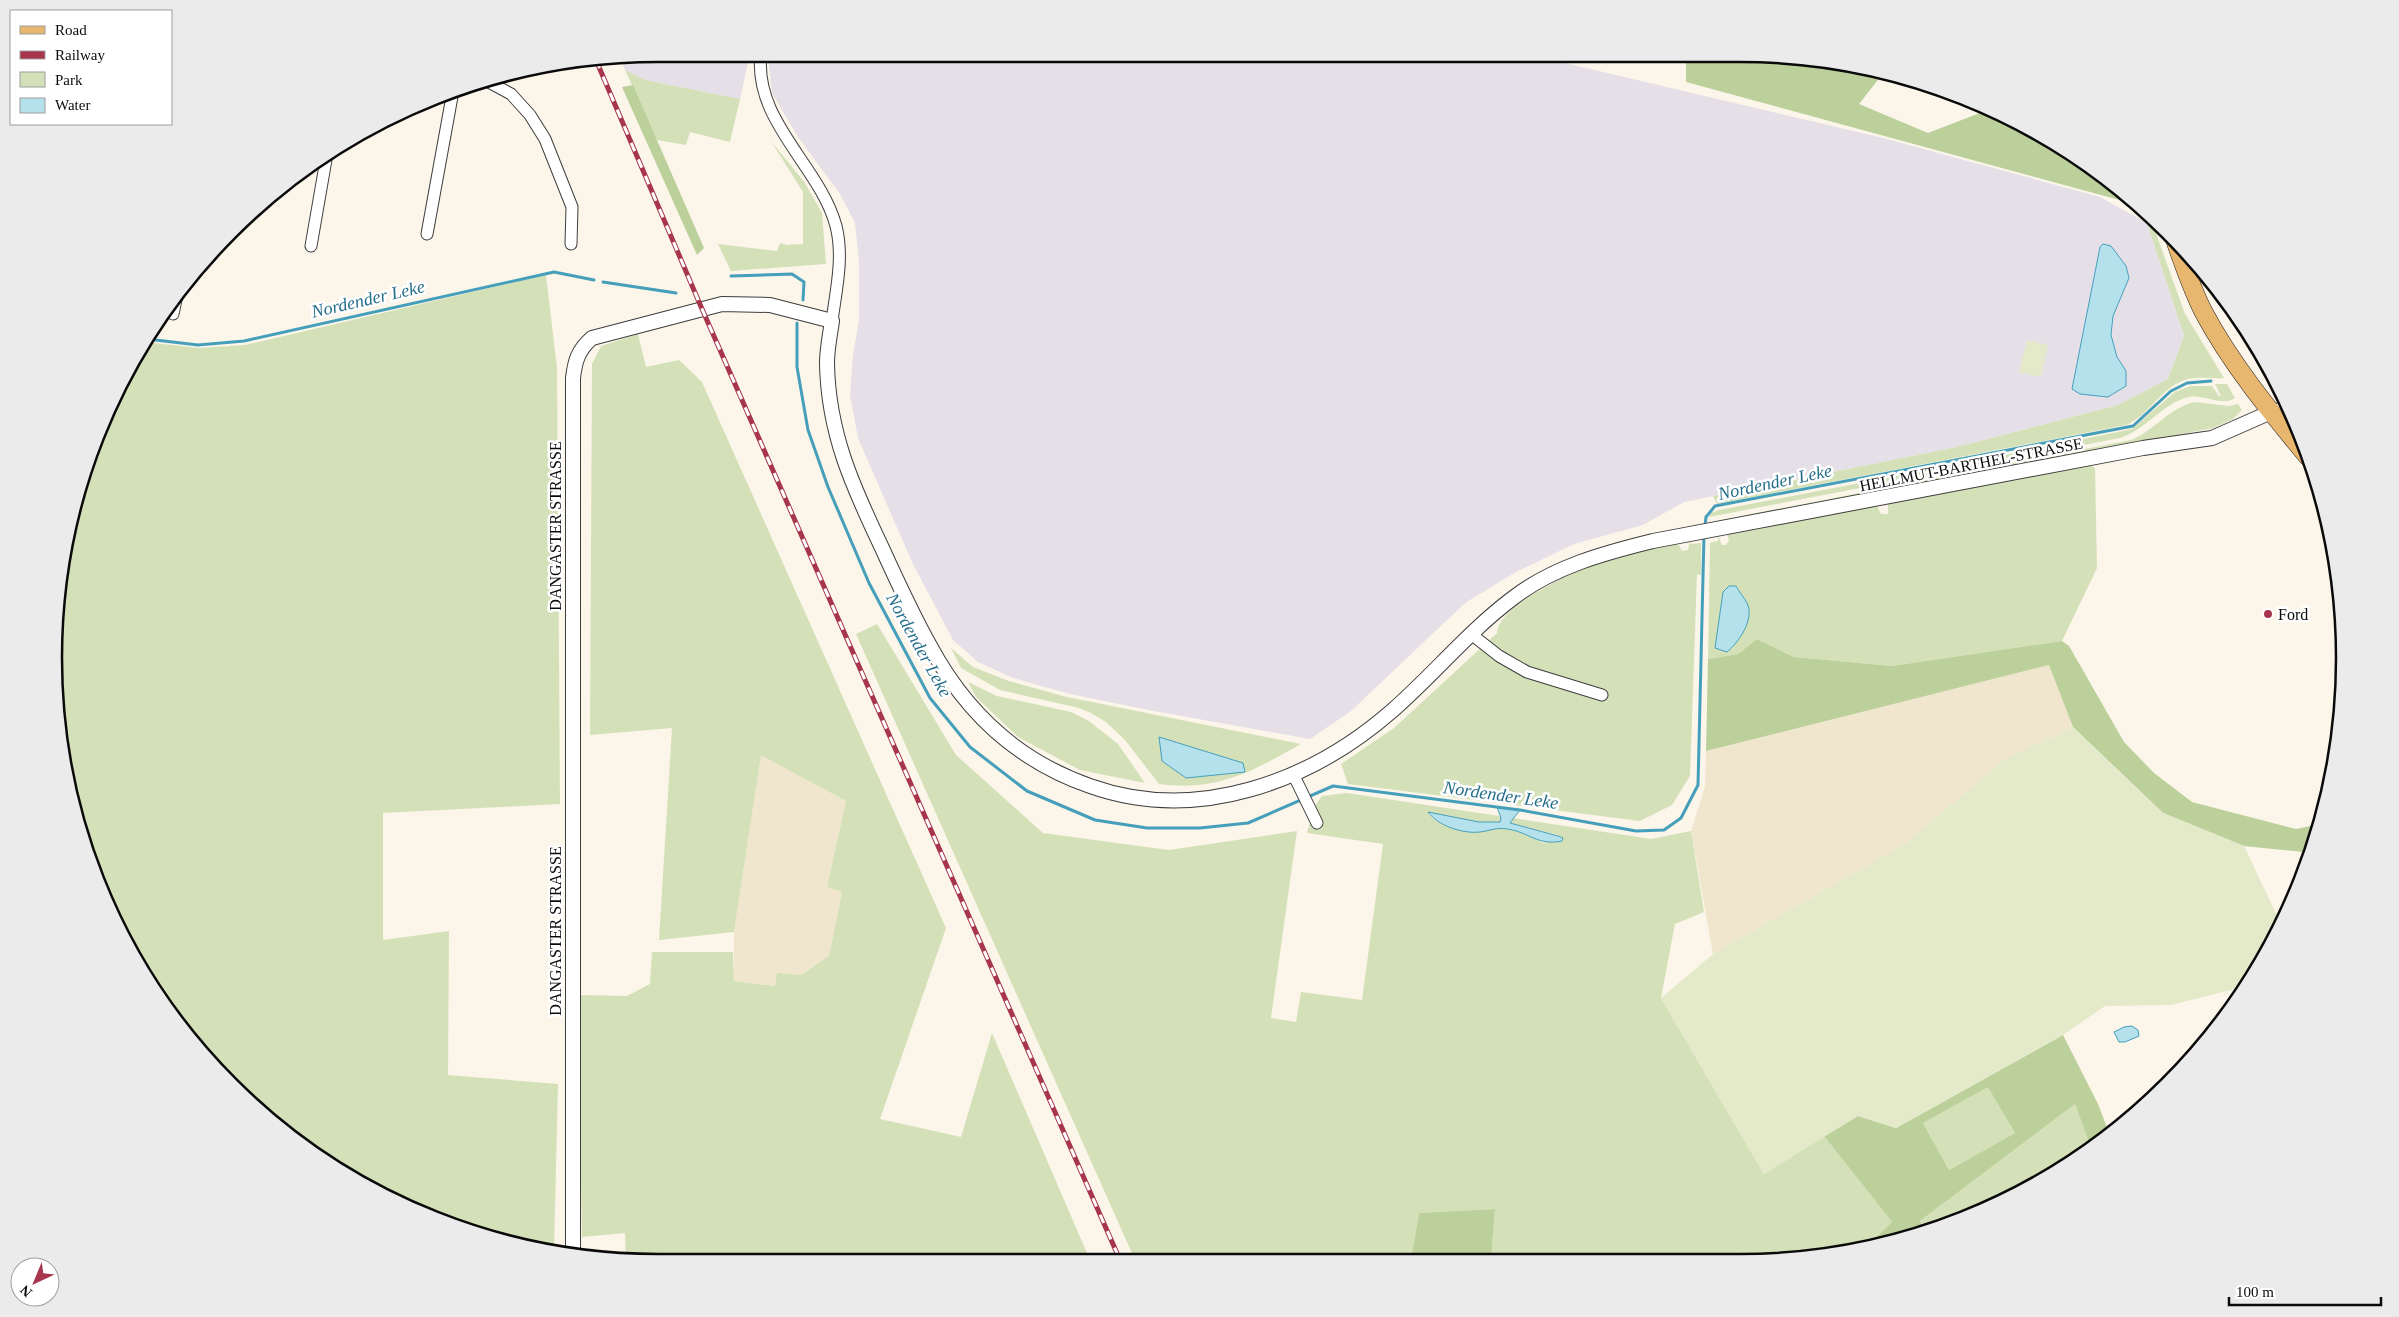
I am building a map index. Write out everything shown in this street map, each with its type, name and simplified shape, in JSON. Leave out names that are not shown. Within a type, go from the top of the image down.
[{"type":"main road","points":[[2182,258],[2193,289],[2215,333],[2271,412],[2295,442]]},
{"type":"street","points":[[762,62],[764,92],[772,113],[820,192],[836,225],[840,264],[832,321]]},
{"type":"street","points":[[495,86],[511,94],[530,115],[545,139],[572,207],[571,244]]},
{"type":"street","points":[[427,234],[451,100]]},
{"type":"street","points":[[311,246],[325,164]]},
{"type":"street","name":"DANGASTER STRASSE","points":[[573,1248],[572,640],[573,378],[576,360],[581,347],[592,338],[603,333],[722,304],[770,305],[832,321]]},
{"type":"street","name":"HELLMUT-BARTHEL-STRASSE","points":[[832,321],[827,362],[834,426],[850,481],[918,626],[946,676],[988,725],[1011,746],[1039,764],[1066,778],[1129,798],[1173,801],[1228,796],[1263,788],[1313,765],[1371,728],[1394,709],[1471,634],[1514,597],[1538,581],[1566,568],[1621,549],[1690,534],[2143,448],[2212,438],[2271,412]]},
{"type":"street","points":[[2271,412],[2281,408]]},
{"type":"street","points":[[1471,634],[1499,656],[1527,672],[1602,695]]},
{"type":"street","points":[[1293,774],[1317,823]]},
{"type":"shaded area","points":[[748,62],[740,99],[645,80],[625,70],[622,64]]},
{"type":"shaded area","points":[[769,62],[1561,62],[1883,138],[2100,197],[2147,223],[2184,336],[2168,379],[2118,405],[1957,447],[1684,502],[1643,525],[1574,544],[1516,572],[1465,603],[1351,711],[1310,739],[1070,694],[1013,678],[978,662],[953,640],[912,562],[858,438],[850,395],[853,355],[859,320],[859,261],[855,223],[840,194],[798,137],[772,93]]},
{"type":"shaded area","points":[[2049,665],[2073,727],[2004,760],[1905,844],[1713,954],[1691,831],[1705,787],[1706,751]]},
{"type":"shaded area","points":[[761,754],[846,801],[827,887],[842,892],[829,956],[801,975],[777,974],[776,986],[734,981],[734,932]]},
{"type":"green space","points":[[1686,62],[1779,64],[1818,68],[1878,79],[1859,104],[1928,133],[1980,113],[2039,142],[2072,163],[2121,200],[1686,82]]},
{"type":"green space","points":[[625,70],[645,80],[740,99],[730,142],[690,132],[686,145],[657,140]]},
{"type":"green space","points":[[633,85],[704,248],[697,255],[622,87]]},
{"type":"green space","points":[[771,141],[805,183],[822,213],[826,264],[731,271],[718,244],[777,251],[780,243],[787,245],[803,244],[803,192]]},
{"type":"green space","points":[[2147,223],[2155,231],[2185,314],[2224,378],[2194,378],[2176,384],[2142,415],[2126,425],[1717,504],[1713,496],[1957,447],[2118,405],[2168,379],[2184,336]]},
{"type":"green space","points":[[546,275],[557,368],[560,804],[383,813],[383,940],[449,931],[448,1075],[558,1084],[554,1245],[504,1234],[467,1223],[395,1193],[360,1175],[327,1154],[266,1107],[210,1051],[163,990],[124,922],[94,850],[74,775],[68,736],[62,659],[64,620],[74,542],[94,467],[124,395],[153,343],[199,348],[245,345]]},
{"type":"green space","points":[[638,334],[646,367],[679,360],[702,382],[946,928],[880,1119],[961,1137],[992,1033],[1087,1254],[626,1253],[625,1233],[582,1237],[578,995],[627,996],[650,984],[652,952],[733,952],[734,981],[775,986],[777,973],[801,975],[829,956],[842,892],[827,887],[846,801],[761,755],[734,932],[659,940],[672,728],[590,735],[592,364],[601,346]]},
{"type":"green space","points":[[2027,340],[2048,345],[2041,377],[2019,372]]},
{"type":"green space","points":[[2215,384],[2227,384],[2235,398],[2219,401],[2189,397],[2180,400],[2138,429],[2120,438],[1709,517],[1711,513],[1719,510],[2132,429],[2175,392],[2190,386],[2212,386],[2221,396]]},
{"type":"green space","points":[[2194,402],[2229,406],[2238,404],[2242,410],[2233,419],[2213,428],[1723,522],[1721,520],[2131,440],[2177,409]]},
{"type":"green space","points":[[2090,465],[2095,468],[2097,568],[2062,641],[1892,666],[1794,657],[1757,639],[1738,654],[1708,659],[1710,543],[1718,541],[1718,536],[1722,545],[1726,545],[1729,540],[1727,533],[1877,506],[1881,514],[1888,514],[1888,504]],"holes":[[[1736,586],[1748,604],[1748,615],[1716,648],[1723,592]]]},
{"type":"green space","points":[[1690,541],[1691,544],[1701,543],[1701,575],[1697,574],[1690,776],[1672,805],[1640,821],[1348,784],[1341,764],[1394,728],[1497,633],[1501,621],[1528,598],[1566,577],[1602,562],[1675,544],[1679,545],[1682,551],[1688,550]]},
{"type":"green space","points":[[877,624],[956,755],[1043,833],[1169,850],[1297,831],[1271,1018],[1296,1022],[1301,992],[1362,1000],[1383,844],[1307,833],[1314,807],[1322,796],[1347,793],[1651,839],[1691,831],[1704,912],[1675,924],[1661,998],[1764,1174],[1824,1136],[1892,1222],[1874,1239],[1818,1249],[1779,1253],[1491,1254],[1495,1209],[1419,1213],[1412,1254],[1132,1254],[856,634]],"holes":[[[1428,813],[1479,822],[1510,823],[1558,835],[1544,843],[1512,830],[1468,829],[1446,826],[1436,821]]]},
{"type":"green space","points":[[1757,639],[1794,657],[1892,666],[2062,641],[2069,646],[2124,742],[2154,773],[2192,802],[2296,829],[2312,826],[2305,850],[2304,852],[2244,846],[2163,813],[2073,727],[2049,665],[1706,751],[1708,659],[1738,654]]},
{"type":"green space","points":[[951,648],[973,667],[1009,681],[1067,697],[1301,744],[1250,771],[1217,782],[1180,786],[1159,784],[1125,740],[1106,722],[1089,712],[1000,690],[961,668]],"holes":[[[1159,737],[1242,763],[1245,771],[1186,778]]]},
{"type":"green space","points":[[968,682],[997,696],[1071,712],[1089,721],[1118,744],[1145,783],[1080,770],[1018,737],[976,697]]},
{"type":"green space","points":[[2073,727],[2163,813],[2244,846],[2277,917],[2257,956],[2237,989],[2171,1005],[2105,1006],[2063,1035],[1896,1128],[1858,1116],[1764,1174],[1661,998],[1713,954],[1905,844],[2004,760]]},
{"type":"green space","points":[[2063,1035],[2098,1104],[2107,1128],[2089,1142],[2075,1104],[1920,1221],[1922,1226],[1874,1239],[1892,1222],[1824,1136],[1858,1116],[1896,1128]],"holes":[[[1988,1087],[2015,1133],[1949,1170],[1923,1123]]]},
{"type":"green space","points":[[1989,1086],[2015,1133],[1949,1170],[1923,1123]]},
{"type":"green space","points":[[2075,1104],[2089,1142],[2038,1175],[2004,1193],[1932,1223],[1922,1226],[1920,1221]]},
{"type":"green space","points":[[1495,1209],[1491,1254],[1412,1254],[1419,1213]]},
{"type":"water","points":[[2103,244],[2111,246],[2126,266],[2129,278],[2113,316],[2111,335],[2117,357],[2126,371],[2126,386],[2108,397],[2080,394],[2072,389],[2100,247]]},
{"type":"water","points":[[1729,586],[1736,586],[1747,603],[1749,616],[1745,630],[1727,652],[1715,648],[1723,592]]},
{"type":"water","points":[[1159,737],[1243,763],[1245,772],[1186,778],[1162,761]]},
{"type":"water","points":[[1497,807],[1520,810],[1510,823],[1558,836],[1563,838],[1562,841],[1546,842],[1515,831],[1503,829],[1466,832],[1444,825],[1428,812],[1479,822],[1500,822],[1501,818]]},
{"type":"water","points":[[2132,1026],[2138,1030],[2139,1036],[2125,1042],[2119,1042],[2114,1032],[2124,1027]]},
{"type":"waterway","name":"Nordender Leke","points":[[155,340],[198,345],[244,341],[554,272],[594,280]]},
{"type":"waterway","name":"Nordender Leke","points":[[731,276],[792,274],[804,282],[803,300]]},
{"type":"waterway","name":"Nordender Leke","points":[[603,282],[676,293]]},
{"type":"waterway","name":"Nordender Leke","points":[[797,323],[797,367],[808,430],[828,487],[869,583],[930,698],[970,747],[1027,791],[1095,820],[1147,828],[1200,828],[1248,823],[1333,786],[1520,810],[1636,831],[1664,830],[1681,818],[1698,785],[1704,535]]},
{"type":"waterway","name":"Nordender Leke","points":[[1705,526],[1706,517],[1715,506],[2133,426],[2171,391],[2187,383],[2211,381]]},
{"type":"railway","points":[[599,66],[702,309],[1117,1254]]},
{"type":"place","name":"Ford","points":[[2268,614]]}]
